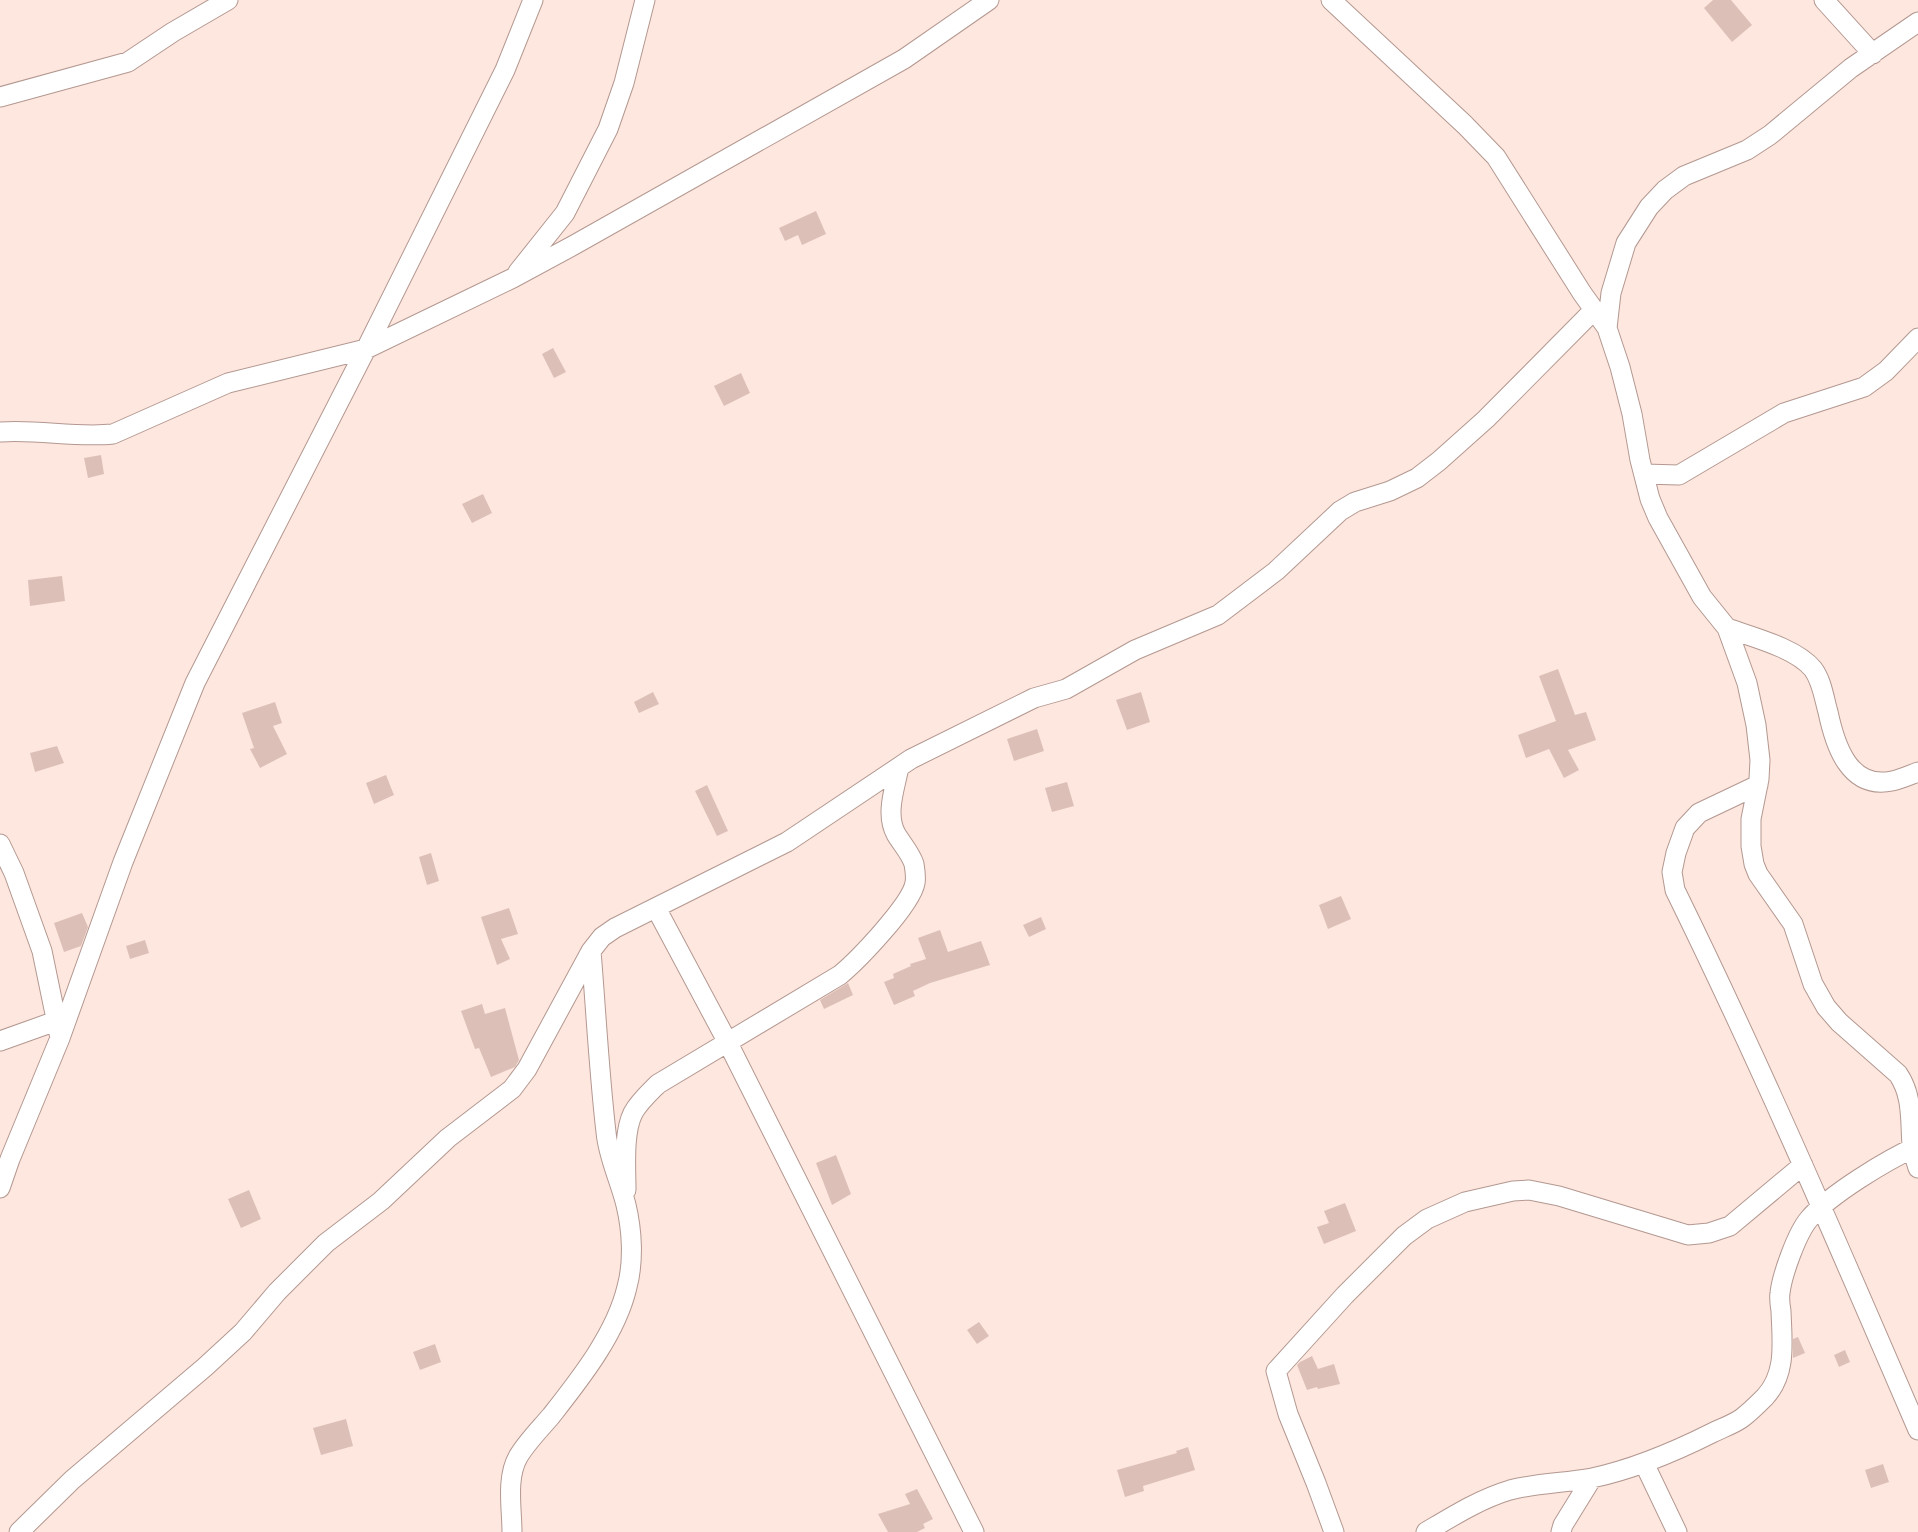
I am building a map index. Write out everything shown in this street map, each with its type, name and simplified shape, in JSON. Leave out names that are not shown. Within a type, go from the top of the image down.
[{"type":"street","points":[[0,97],[128,62],[173,32],[228,0]]},
{"type":"street","points":[[0,1188],[58,1030],[195,683],[366,349],[505,70],[533,0]]},
{"type":"street","points":[[513,278],[565,213],[608,129],[624,83],[645,0]]},
{"type":"street","points":[[0,432],[20,430],[95,436],[113,434],[228,384],[366,349],[513,278],[600,231],[904,59],[989,0]]},
{"type":"street","points":[[1330,0],[1496,157],[1607,328],[1615,349],[1630,404],[1650,498],[1658,518],[1702,597],[1727,628],[1747,683],[1760,760],[1752,819],[1751,846],[1756,869],[1793,924],[1813,984],[1826,1007],[1839,1022],[1898,1074],[1905,1084],[1910,1100],[1918,1168]]},
{"type":"street","points":[[1824,0],[1873,54]]},
{"type":"street","points":[[1607,328],[1611,294],[1626,243],[1649,207],[1665,190],[1684,176],[1747,150],[1770,135],[1851,68],[1918,22]]},
{"type":"street","points":[[20,1532],[72,1480],[160,1407],[224,1350],[243,1332],[277,1292],[326,1243],[381,1201],[448,1138],[512,1089],[527,1069],[591,951],[602,937],[614,928],[787,842],[911,759],[1034,698],[1066,689],[1136,650],[1218,615],[1276,571],[1340,511],[1355,502],[1390,490],[1416,478],[1439,461],[1486,418],[1594,310]]},
{"type":"street","points":[[1644,474],[1680,476],[1784,413],[1864,387],[1886,371],[1918,338]]},
{"type":"street","points":[[1727,628],[1785,650],[1804,660],[1814,670],[1822,689],[1831,727],[1841,755],[1852,771],[1872,781],[1891,781],[1918,772]]},
{"type":"street","points":[[512,1532],[511,1488],[518,1458],[568,1394],[604,1342],[620,1312],[628,1286],[630,1265],[629,1225],[626,1204],[627,1146],[632,1114],[642,1100],[658,1084],[840,975],[852,965],[906,902],[915,884],[914,863],[895,832],[891,821],[891,810],[899,767]]},
{"type":"street","points":[[1758,785],[1699,813],[1685,828],[1676,853],[1672,872],[1674,890],[1730,1005],[1803,1165],[1918,1430]]},
{"type":"street","points":[[0,844],[14,873],[42,951],[58,1030]]},
{"type":"street","points":[[656,908],[727,1041],[974,1532]]},
{"type":"street","points":[[591,951],[606,1134],[613,1166],[626,1204]]},
{"type":"street","points":[[0,1041],[58,1030]]},
{"type":"street","points":[[1426,1532],[1470,1506],[1496,1495],[1532,1486],[1592,1478],[1644,1463],[1682,1448],[1742,1418],[1765,1397],[1776,1382],[1783,1348],[1780,1293],[1796,1243],[1807,1221],[1821,1206],[1915,1148]]},
{"type":"street","points":[[1334,1532],[1288,1414],[1276,1371],[1345,1295],[1404,1236],[1427,1219],[1465,1202],[1513,1191],[1529,1190],[1559,1196],[1688,1235],[1709,1233],[1730,1226],[1803,1165]]},
{"type":"street","points":[[1644,1463],[1677,1532]]},
{"type":"street","points":[[1561,1532],[1592,1478]]},
{"type":"building","points":[[1713,0],[1731,0],[1752,25],[1732,42],[1704,8]]},
{"type":"building","points":[[816,211],[826,234],[802,245],[798,235],[785,241],[779,228]]},
{"type":"building","points":[[553,348],[566,372],[554,378],[542,354]]},
{"type":"building","points":[[741,373],[750,393],[724,406],[714,386]]},
{"type":"building","points":[[101,455],[104,474],[88,478],[84,458]]},
{"type":"building","points":[[483,494],[492,513],[472,523],[462,504]]},
{"type":"building","points":[[62,576],[65,601],[30,606],[28,580]]},
{"type":"building","points":[[1558,669],[1575,715],[1586,712],[1596,740],[1568,750],[1579,770],[1564,778],[1549,749],[1526,758],[1518,735],[1556,721],[1539,676]]},
{"type":"building","points":[[653,692],[659,704],[639,713],[634,702]]},
{"type":"building","points":[[1141,692],[1150,722],[1127,730],[1116,700]]},
{"type":"building","points":[[275,702],[282,723],[273,726],[287,754],[260,768],[250,749],[254,748],[242,713]]},
{"type":"building","points":[[1037,729],[1044,751],[1014,761],[1007,739]]},
{"type":"building","points":[[57,746],[64,763],[35,772],[30,753]]},
{"type":"building","points":[[386,775],[394,795],[374,804],[366,783]]},
{"type":"building","points":[[1067,782],[1074,806],[1052,812],[1045,788]]},
{"type":"building","points":[[707,785],[728,831],[717,836],[695,791]]},
{"type":"building","points":[[431,853],[439,881],[427,885],[419,857]]},
{"type":"building","points":[[1341,896],[1351,919],[1328,929],[1319,905]]},
{"type":"building","points":[[509,908],[518,934],[501,939],[510,959],[497,965],[481,917]]},
{"type":"building","points":[[82,913],[88,927],[81,946],[64,952],[54,923]]},
{"type":"building","points":[[1041,917],[1046,929],[1029,937],[1023,925]]},
{"type":"building","points":[[940,930],[948,952],[981,941],[990,965],[930,983],[913,991],[915,996],[894,1005],[884,982],[894,978],[893,974],[911,966],[910,964],[926,959],[918,938]]},
{"type":"building","points":[[145,940],[149,953],[130,959],[126,946]]},
{"type":"building","points":[[848,983],[853,995],[824,1009],[820,1000]]},
{"type":"building","points":[[482,1004],[485,1014],[505,1008],[519,1060],[515,1067],[491,1077],[479,1048],[475,1049],[461,1011]]},
{"type":"building","points":[[836,1155],[851,1194],[832,1205],[816,1163]]},
{"type":"building","points":[[249,1190],[261,1219],[241,1228],[228,1199]]},
{"type":"building","points":[[1345,1203],[1356,1231],[1324,1244],[1317,1227],[1329,1223],[1324,1211]]},
{"type":"building","points":[[979,1322],[989,1336],[977,1344],[967,1330]]},
{"type":"building","points":[[1798,1337],[1805,1353],[1793,1358],[1793,1339]]},
{"type":"building","points":[[435,1344],[441,1362],[420,1370],[413,1352]]},
{"type":"building","points":[[1845,1350],[1850,1362],[1839,1367],[1834,1355]]},
{"type":"building","points":[[1312,1356],[1318,1369],[1334,1364],[1340,1384],[1307,1390],[1297,1365]]},
{"type":"building","points":[[346,1419],[353,1446],[321,1455],[313,1428]]},
{"type":"building","points":[[1188,1447],[1195,1470],[1143,1486],[1144,1491],[1125,1497],[1117,1470],[1177,1453],[1176,1451]]},
{"type":"building","points":[[1883,1464],[1889,1482],[1871,1488],[1865,1470]]},
{"type":"building","points":[[917,1489],[933,1519],[923,1524],[925,1528],[917,1532],[888,1532],[878,1514],[910,1504],[905,1494]]}]
